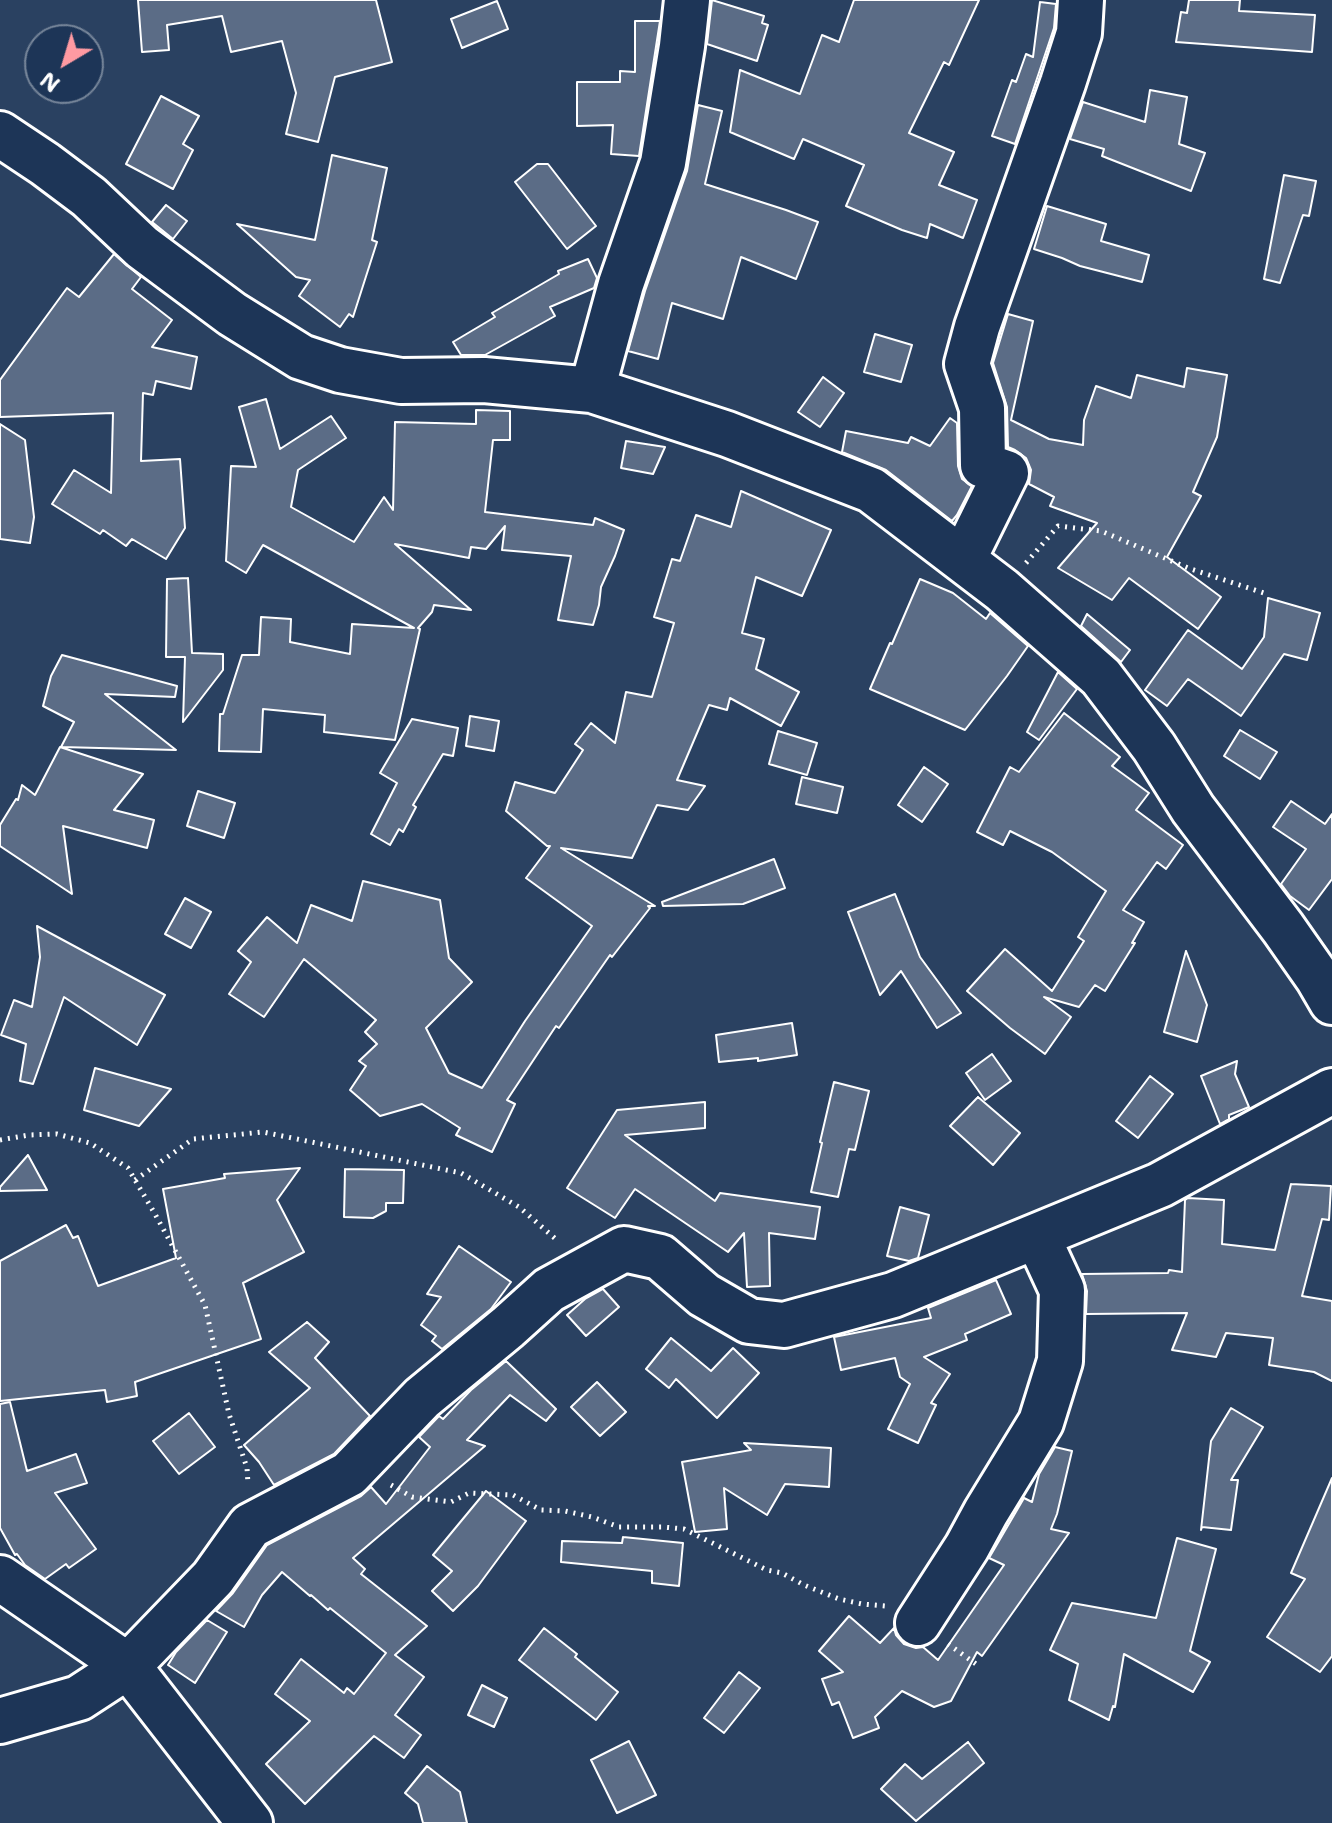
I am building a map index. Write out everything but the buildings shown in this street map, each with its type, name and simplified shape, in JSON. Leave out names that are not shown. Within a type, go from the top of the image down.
[{"type":"street","points":[[592,390],[621,284],[663,163],[687,0]]},
{"type":"street","points":[[963,560],[1006,473],[983,465],[982,408],[967,364],[1079,33],[1081,0]]},
{"type":"street","points":[[0,134],[89,197],[153,255],[232,314],[301,357],[340,370],[401,381],[484,380],[592,390],[727,434],[871,490],[1002,590],[1101,677],[1154,747],[1193,809],[1283,928],[1332,1002]]},
{"type":"street","points":[[0,1721],[79,1698],[128,1666],[213,1578],[250,1526],[349,1474],[422,1398],[549,1290],[624,1249],[660,1257],[704,1295],[749,1321],[784,1325],[893,1295],[1160,1185],[1332,1091]]},
{"type":"street","points":[[918,1623],[1041,1422],[1060,1361],[1062,1290],[1037,1236]]},
{"type":"street","points":[[0,1578],[128,1666],[250,1823]]},
{"type":"path","points":[[1002,590],[1058,526],[1101,531],[1188,568],[1267,594]]},
{"type":"path","points":[[135,1180],[193,1139],[263,1132],[278,1134],[461,1173],[519,1207],[590,1269]]},
{"type":"path","points":[[0,1140],[57,1134],[90,1143],[128,1168],[205,1305],[229,1414],[247,1468],[250,1526]]},
{"type":"path","points":[[349,1474],[374,1474],[412,1497],[451,1502],[469,1493],[513,1495],[541,1510],[565,1511],[619,1527],[684,1529],[804,1585],[851,1602],[890,1607],[976,1664]]}]
